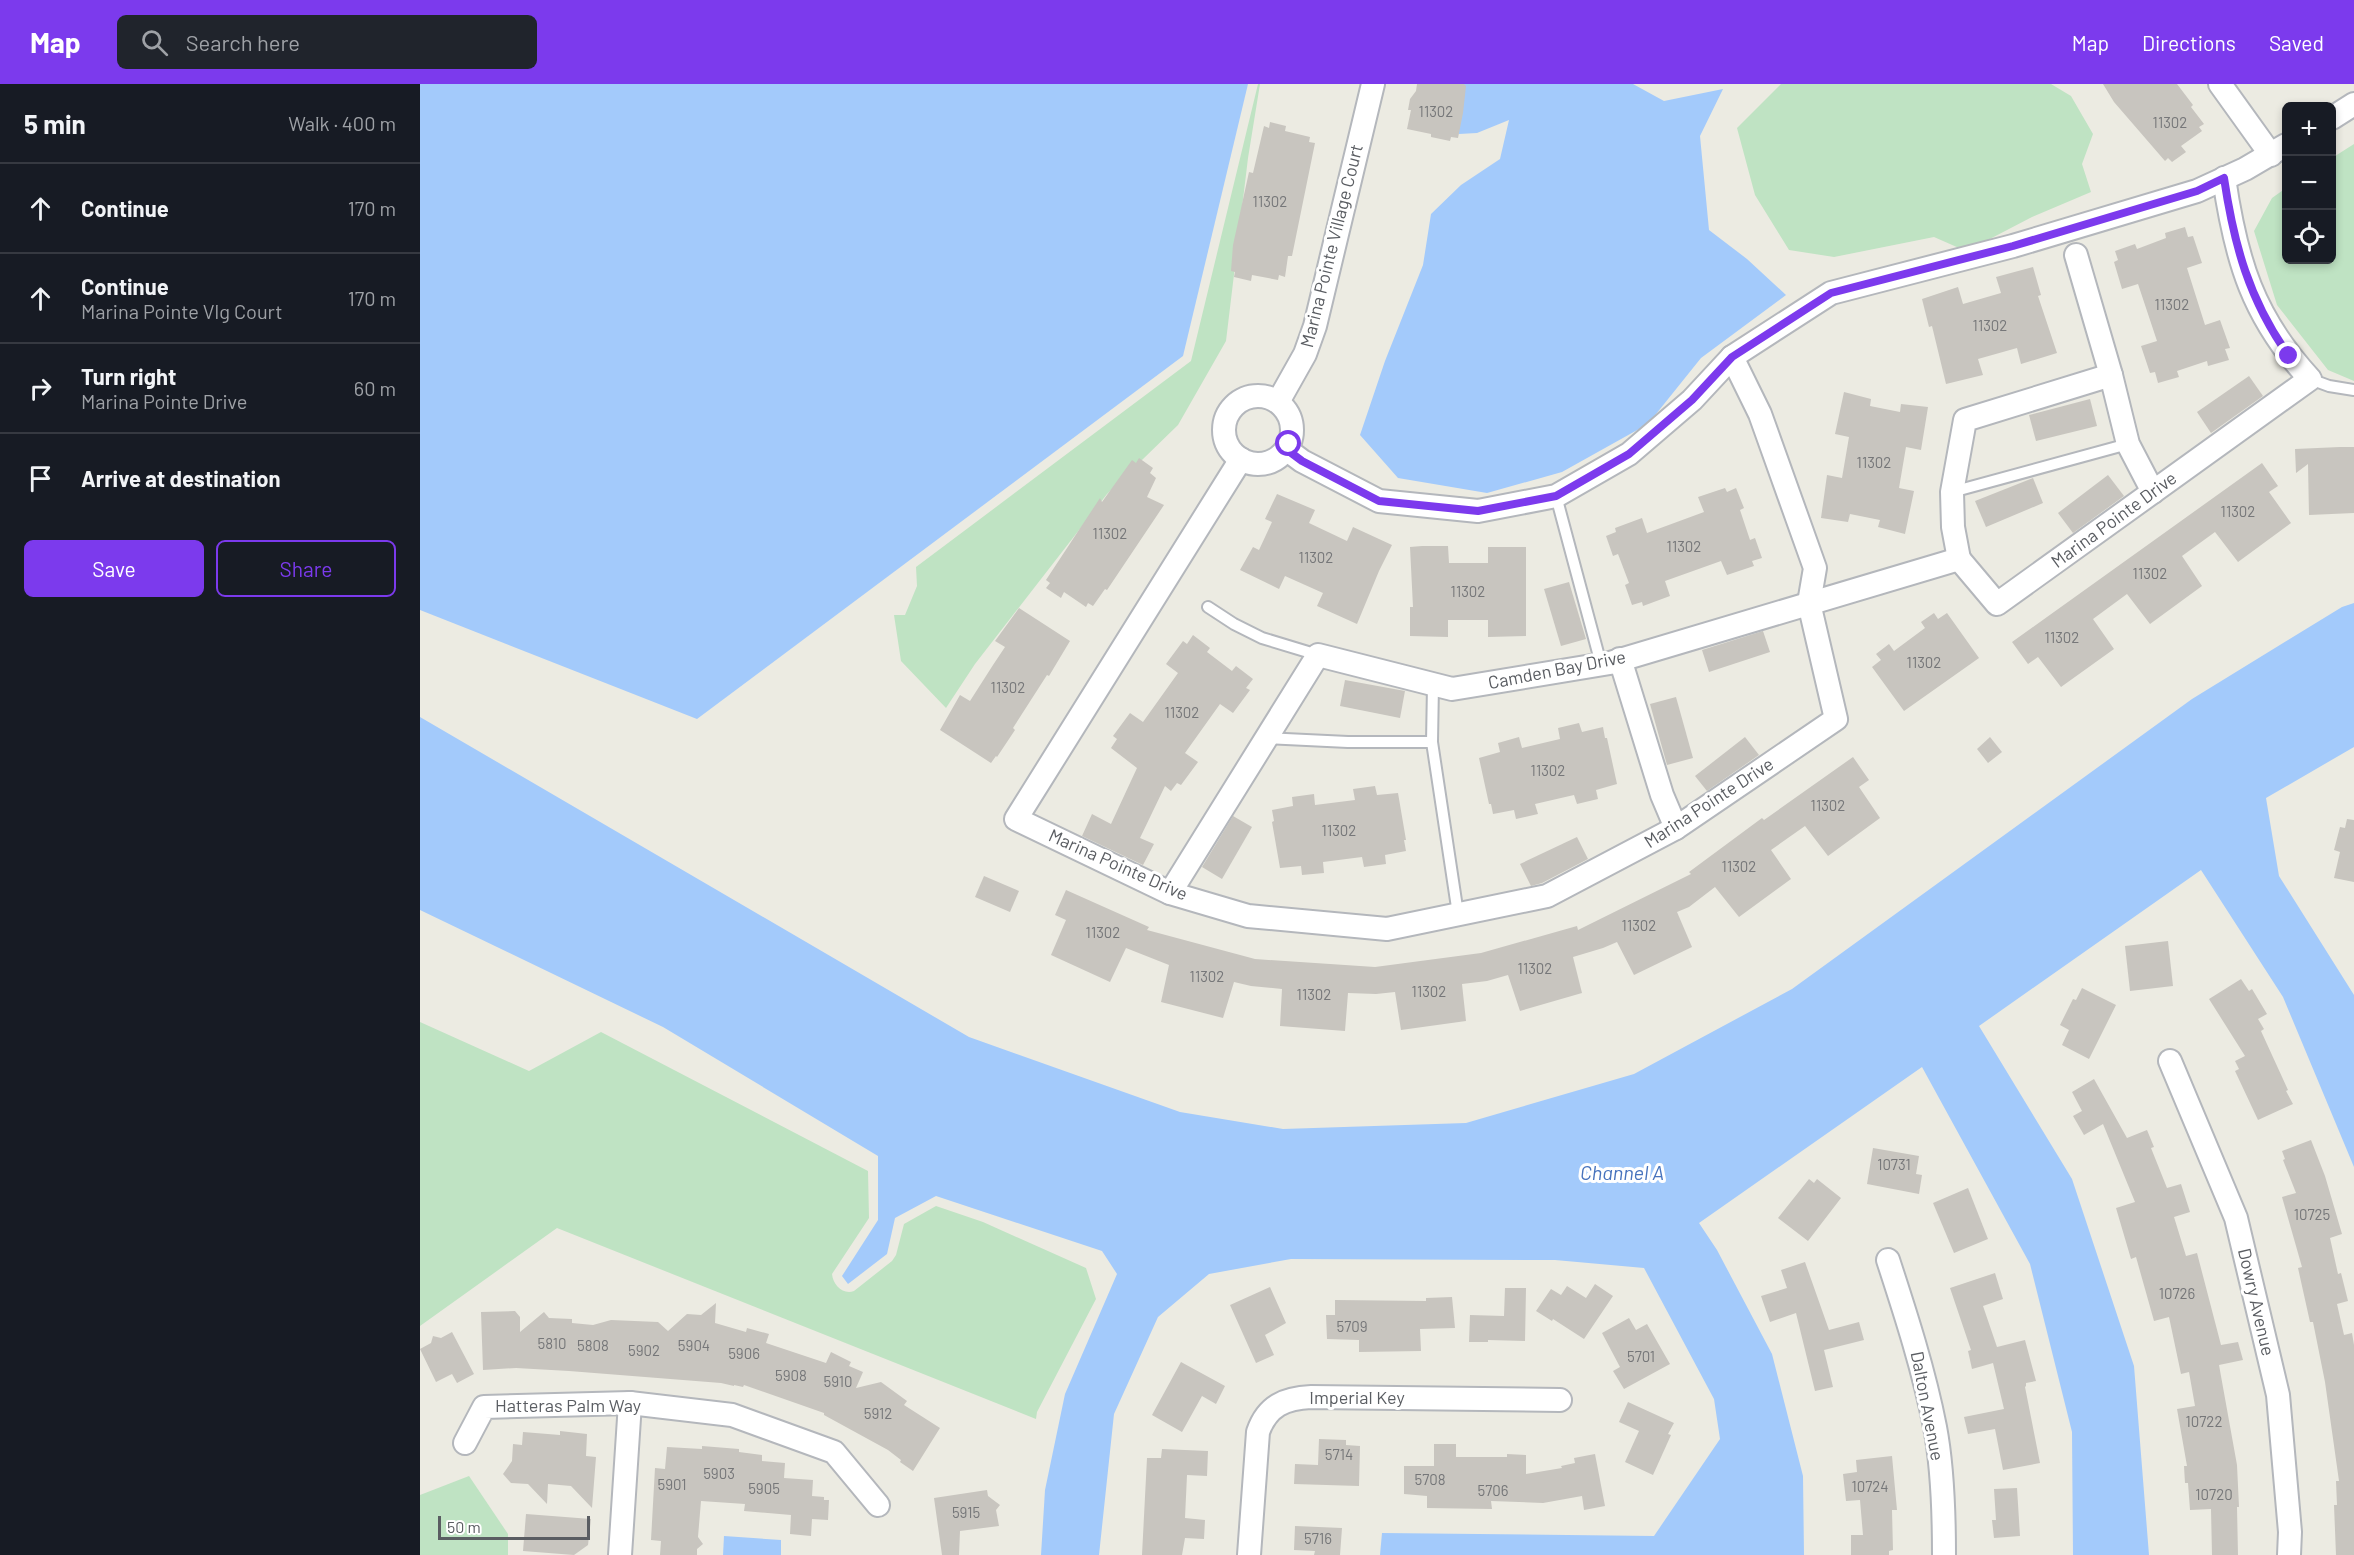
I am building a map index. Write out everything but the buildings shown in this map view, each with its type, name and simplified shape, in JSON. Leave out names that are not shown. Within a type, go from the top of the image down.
[{"type":"street","name":"Marina Pointe Village Court","points":[[1278,402],[1305,354],[1315,326],[1373,84]]},
{"type":"street","points":[[1286,449],[1302,461],[1379,501],[1478,511],[1556,496],[1629,454],[1692,400],[1732,357],[1831,293],[2013,246],[2197,191],[2279,150],[2220,84]]},
{"type":"street","points":[[2336,115],[2354,104]]},
{"type":"street","points":[[2224,178],[2231,225],[2254,298],[2272,333],[2310,379]]},
{"type":"street","points":[[2076,255],[2111,375],[2128,444],[2153,492]]},
{"type":"street","points":[[1732,357],[1760,414],[1815,568],[1809,603],[1959,559],[1953,527],[1952,492],[1965,420],[2111,375]]},
{"type":"street","name":"Marina Pointe Drive","points":[[1959,559],[1997,604],[2310,379]]},
{"type":"street","points":[[1259,396],[1278,402],[1292,422],[1292,433],[1286,449],[1275,460],[1264,464],[1253,464],[1240,459],[1227,445],[1224,433],[1225,422],[1237,402],[1248,397],[1259,396]]},
{"type":"street","name":"Marina Pointe Drive","points":[[1240,459],[1016,819],[1170,893],[1248,916],[1387,929],[1547,896],[1676,828],[1836,719],[1809,603]]},
{"type":"street","name":"Camden Bay Drive","points":[[1318,655],[1452,689],[1611,662],[1809,603]]},
{"type":"street","points":[[1170,893],[1318,655]]},
{"type":"street","points":[[1611,662],[1676,828]]},
{"type":"street","name":"Dowry Avenue","points":[[2170,1061],[2236,1218],[2278,1395],[2290,1532],[2289,1555]]},
{"type":"street","name":"Dalton Avenue","points":[[1888,1260],[1915,1346],[1935,1429],[1944,1512],[1944,1555]]},
{"type":"street","name":"Imperial Key","points":[[1249,1555],[1258,1432],[1266,1414],[1281,1403],[1291,1399],[1311,1397],[1560,1400]]},
{"type":"street","points":[[620,1555],[630,1403]]},
{"type":"street","name":"Hatteras Palm Way","points":[[465,1443],[484,1407],[630,1403],[732,1415],[834,1452],[878,1505]]},
{"type":"lane","points":[[2310,379],[2329,386],[2354,390]]},
{"type":"lane","points":[[1952,492],[2128,444]]},
{"type":"lane","points":[[1556,496],[1611,662]]},
{"type":"lane","points":[[1208,607],[1262,638],[1318,655]]},
{"type":"lane","points":[[1433,685],[1432,742],[1458,914]]},
{"type":"lane","points":[[1267,738],[1348,742],[1432,742]]},
{"type":"green space","points":[[1258,84],[1260,84],[1248,158],[1226,341],[1178,425],[1107,494],[975,664],[946,708],[901,661],[894,615],[905,615],[917,586],[916,567],[1191,361]]},
{"type":"green space","points":[[1781,84],[2051,84],[2071,96],[2093,134],[2082,164],[2091,192],[2032,217],[1984,242],[1959,248],[1934,237],[1834,257],[1789,250],[1755,195],[1737,128]]},
{"type":"green space","points":[[2354,144],[2354,381],[2328,370],[2277,305],[2254,231],[2272,198],[2282,191],[2282,264],[2336,264],[2336,155]]},
{"type":"green space","points":[[420,1022],[529,1071],[601,1032],[868,1171],[869,1218],[832,1274],[836,1285],[846,1292],[854,1291],[892,1261],[896,1255],[904,1224],[936,1206],[983,1222],[1086,1268],[1096,1299],[1037,1412],[1036,1419],[557,1228],[420,1326]]},
{"type":"green space","points":[[469,1476],[508,1534],[508,1555],[420,1555],[420,1495]]},
{"type":"water","points":[[420,84],[1248,84],[1183,356],[697,719],[420,610]]},
{"type":"water","points":[[1451,84],[1633,84],[1664,101],[1723,89],[1700,136],[1709,230],[1747,259],[1786,295],[1701,358],[1648,424],[1562,472],[1487,493],[1398,478],[1360,435],[1385,361],[1423,265],[1431,214],[1461,185],[1500,159],[1509,120],[1477,133],[1459,134],[1444,106]]},
{"type":"water","name":"Channel A","points":[[2354,603],[2354,747],[2266,798],[2279,876],[2354,995],[2354,1167],[2283,997],[2201,870],[1979,1026],[2072,1179],[2134,1366],[2149,1555],[2073,1555],[2072,1432],[2030,1264],[1922,1067],[1699,1223],[1717,1250],[1772,1354],[1803,1476],[1804,1555],[1380,1555],[1382,1533],[1654,1536],[1720,1439],[1714,1399],[1644,1268],[1555,1260],[1291,1259],[1209,1274],[1158,1317],[1114,1414],[1099,1555],[1041,1555],[1045,1490],[1065,1394],[1117,1274],[1102,1251],[936,1196],[895,1218],[887,1254],[848,1284],[842,1276],[878,1220],[878,1156],[663,1027],[420,910],[420,717],[969,1037],[1180,1112],[1283,1129],[1466,1123],[1634,1074],[1792,989],[2192,699],[2342,607]]},
{"type":"water","points":[[724,1536],[781,1540],[781,1555],[723,1555]]},
{"type":"route","points":[[1289,444],[1286,449],[1302,461],[1379,501],[1478,511],[1556,496],[1629,454],[1692,400],[1732,357],[1831,293],[2013,246],[2197,191],[2224,178],[2231,225],[2254,298],[2272,333],[2289,356]]}]
